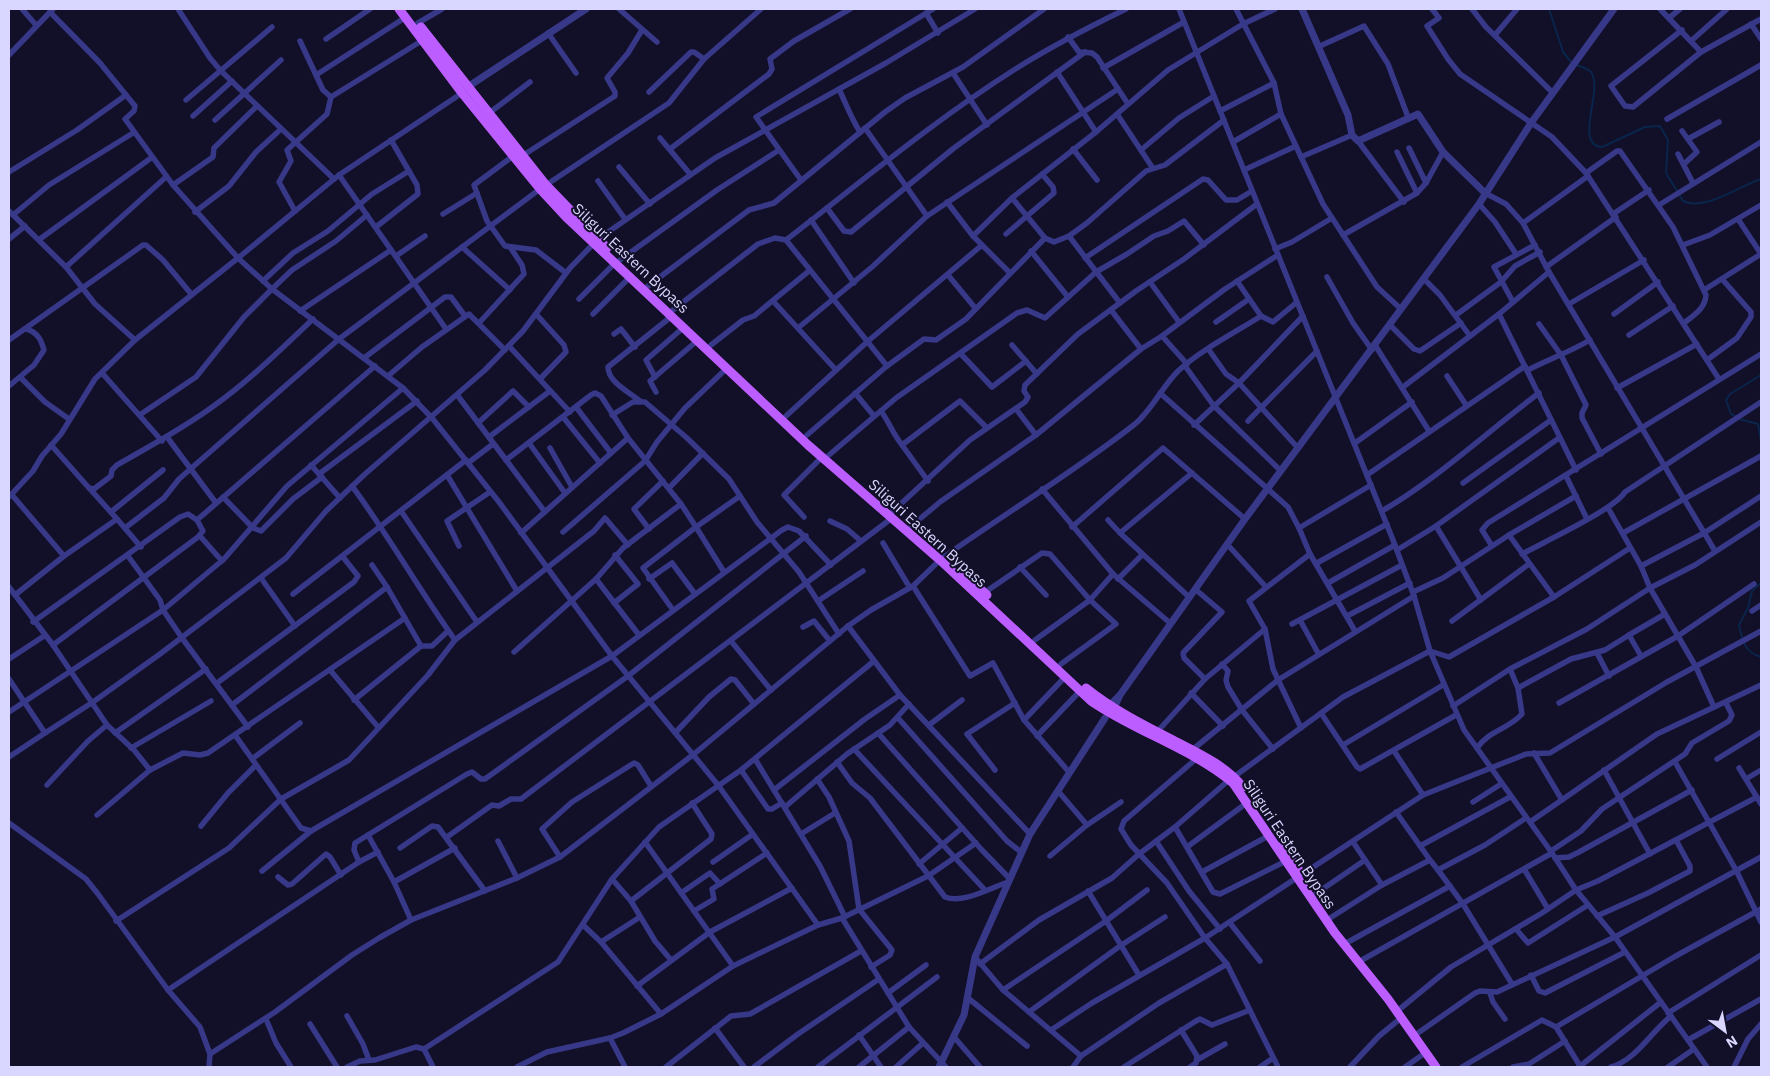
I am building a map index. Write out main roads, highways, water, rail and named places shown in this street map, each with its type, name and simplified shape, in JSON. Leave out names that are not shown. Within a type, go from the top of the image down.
[{"type":"main road","name":"Siliguri Eastern Bypass","points":[[400,9],[418,23],[464,91],[488,114],[518,156]]},
{"type":"main road","name":"Siliguri Eastern Bypass","points":[[406,13],[423,40],[543,188],[617,261],[648,286],[684,327],[726,368],[942,559],[984,593],[1109,711],[1157,732],[1232,778],[1250,795],[1345,947],[1401,1018],[1436,1067]]},
{"type":"main road","name":"Siliguri Eastern Bypass","points":[[617,261],[630,277],[711,345],[807,435],[825,456]]},
{"type":"main road","name":"Siliguri Eastern Bypass","points":[[892,515],[909,528],[1080,691],[1109,711],[1194,755]]},
{"type":"main road","name":"Siliguri Eastern Bypass","points":[[1232,778],[1286,861],[1401,1008],[1442,1067]]},
{"type":"waterway","points":[[1549,9],[1563,52],[1572,63]]},
{"type":"waterway","points":[[1577,65],[1591,72],[1594,80],[1589,127],[1590,137],[1594,144],[1602,147],[1645,127],[1660,126],[1668,140],[1666,173],[1683,201],[1701,203],[1712,200],[1761,179]]},
{"type":"waterway","points":[[1735,416],[1731,414],[1726,400],[1730,394],[1761,375]]},
{"type":"waterway","points":[[1739,419],[1758,424],[1761,441]]},
{"type":"waterway","points":[[1761,583],[1752,591],[1748,608],[1739,625],[1745,645],[1751,652],[1761,657]]}]
